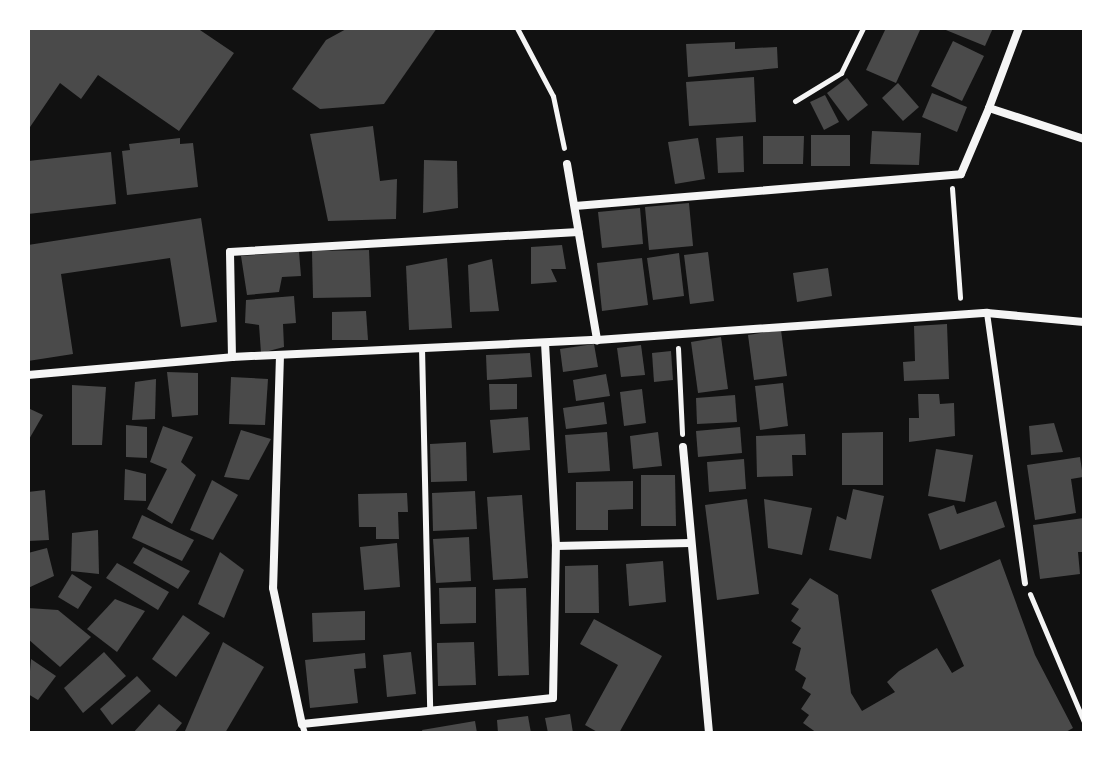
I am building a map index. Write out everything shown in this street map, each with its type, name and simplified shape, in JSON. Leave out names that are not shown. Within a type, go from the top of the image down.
[{"type":"street","points":[[575,206],[961,174],[1019,28]]},
{"type":"street","points":[[989,108],[1084,139]]},
{"type":"street","points":[[567,164],[597,340]]},
{"type":"street","points":[[232,357],[230,252],[578,232]]},
{"type":"street","points":[[28,375],[232,357],[597,340],[987,313],[1084,322]]},
{"type":"street","points":[[280,355],[273,588],[304,729],[553,698],[556,546],[545,343]]},
{"type":"street","points":[[683,447],[709,733]]},
{"type":"street","points":[[556,546],[690,543]]},
{"type":"lane","points":[[987,313],[1025,583]]},
{"type":"lane","points":[[422,348],[430,711]]},
{"type":"path","points":[[517,28],[553,96],[567,164]]},
{"type":"path","points":[[795,101],[841,73],[863,28]]},
{"type":"path","points":[[951,175],[962,315]]},
{"type":"path","points":[[677,335],[683,447]]},
{"type":"path","points":[[1025,583],[1084,722]]},
{"type":"building","points":[[28,28],[197,28],[234,53],[179,131],[98,75],[81,99],[60,83],[28,130]]},
{"type":"building","points":[[348,28],[437,28],[384,104],[320,109],[292,89],[326,40]]},
{"type":"building","points":[[886,28],[920,30],[896,83],[866,70]]},
{"type":"building","points":[[941,28],[993,28],[985,46]]},
{"type":"building","points":[[953,41],[984,56],[962,101],[931,86]]},
{"type":"building","points":[[735,42],[735,49],[777,47],[778,68],[688,77],[686,44]]},
{"type":"building","points":[[754,77],[756,122],[689,126],[686,82]]},
{"type":"building","points":[[847,78],[868,105],[848,121],[827,93]]},
{"type":"building","points":[[898,83],[919,107],[903,121],[882,98]]},
{"type":"building","points":[[932,93],[967,107],[957,132],[922,117]]},
{"type":"building","points":[[825,95],[839,122],[824,130],[810,102]]},
{"type":"building","points":[[373,126],[380,181],[397,179],[396,219],[328,221],[310,134]]},
{"type":"building","points":[[872,131],[921,133],[919,165],[870,164]]},
{"type":"building","points":[[811,135],[850,135],[850,166],[811,166]]},
{"type":"building","points":[[743,136],[744,172],[718,173],[716,138]]},
{"type":"building","points":[[763,136],[804,136],[803,164],[763,164]]},
{"type":"building","points":[[180,138],[180,144],[193,143],[198,187],[127,195],[122,151],[130,150],[129,144]]},
{"type":"building","points":[[698,138],[705,179],[675,184],[668,142]]},
{"type":"building","points":[[111,152],[116,204],[28,214],[28,161]]},
{"type":"building","points":[[424,160],[457,161],[458,208],[423,213]]},
{"type":"building","points":[[689,203],[693,246],[649,250],[645,207]]},
{"type":"building","points":[[640,208],[643,244],[602,248],[598,212]]},
{"type":"building","points":[[201,218],[217,322],[181,327],[170,258],[61,274],[73,354],[28,361],[28,245]]},
{"type":"building","points":[[562,245],[566,269],[551,269],[557,282],[531,284],[531,247]]},
{"type":"building","points":[[369,250],[371,297],[313,298],[312,251]]},
{"type":"building","points":[[299,252],[301,276],[282,277],[279,292],[247,295],[241,256]]},
{"type":"building","points":[[708,252],[714,301],[690,304],[684,255]]},
{"type":"building","points":[[679,253],[684,296],[653,300],[647,258]]},
{"type":"building","points":[[447,258],[452,328],[409,330],[406,266]]},
{"type":"building","points":[[642,258],[648,305],[602,311],[597,263]]},
{"type":"building","points":[[492,259],[499,311],[470,312],[468,265]]},
{"type":"building","points":[[828,268],[832,296],[797,302],[793,273]]},
{"type":"building","points":[[294,296],[296,323],[283,324],[284,347],[261,353],[259,325],[245,323],[246,300]]},
{"type":"building","points":[[366,311],[368,340],[332,340],[332,312]]},
{"type":"building","points":[[947,324],[949,379],[904,381],[903,362],[915,361],[914,326]]},
{"type":"building","points":[[781,330],[787,376],[754,380],[748,335]]},
{"type":"building","points":[[721,337],[728,389],[698,393],[691,342]]},
{"type":"building","points":[[594,344],[598,367],[563,372],[560,349]]},
{"type":"building","points":[[641,345],[645,375],[621,377],[617,348]]},
{"type":"building","points":[[671,351],[673,380],[654,382],[652,353]]},
{"type":"building","points":[[530,353],[532,377],[487,380],[486,355]]},
{"type":"building","points":[[167,372],[198,373],[198,415],[172,417]]},
{"type":"building","points":[[606,374],[610,396],[576,401],[573,380]]},
{"type":"building","points":[[231,377],[268,379],[265,425],[229,424]]},
{"type":"building","points":[[156,379],[155,419],[132,420],[135,382]]},
{"type":"building","points":[[783,383],[788,426],[760,430],[755,386]]},
{"type":"building","points":[[489,384],[517,384],[517,409],[490,410]]},
{"type":"building","points":[[72,385],[106,387],[102,445],[72,445]]},
{"type":"building","points":[[642,389],[646,423],[624,426],[620,392]]},
{"type":"building","points":[[918,394],[939,394],[940,404],[954,403],[955,436],[909,442],[909,418],[919,418]]},
{"type":"building","points":[[735,395],[737,422],[697,424],[696,398]]},
{"type":"building","points":[[604,402],[607,424],[566,429],[563,408]]},
{"type":"building","points":[[28,408],[43,415],[28,441]]},
{"type":"building","points":[[528,417],[530,450],[493,453],[490,420]]},
{"type":"building","points":[[1054,423],[1063,452],[1031,455],[1029,426]]},
{"type":"building","points":[[126,425],[147,427],[147,458],[126,457]]},
{"type":"building","points":[[163,426],[193,437],[181,462],[196,475],[172,524],[147,509],[167,469],[150,462]]},
{"type":"building","points":[[740,427],[742,453],[698,457],[696,431]]},
{"type":"building","points":[[241,430],[271,439],[249,480],[224,477]]},
{"type":"building","points":[[607,432],[610,471],[568,473],[565,435]]},
{"type":"building","points":[[658,432],[662,466],[633,469],[630,436]]},
{"type":"building","points":[[883,432],[883,485],[842,485],[842,433]]},
{"type":"building","points":[[805,434],[806,455],[792,455],[793,476],[757,477],[756,436]]},
{"type":"building","points":[[466,442],[467,481],[431,482],[430,444]]},
{"type":"building","points":[[936,449],[973,455],[965,502],[928,496]]},
{"type":"building","points":[[1080,457],[1083,477],[1071,479],[1076,513],[1035,520],[1027,465]]},
{"type":"building","points":[[744,459],[746,489],[709,492],[707,462]]},
{"type":"building","points":[[125,469],[146,474],[146,501],[124,500]]},
{"type":"building","points":[[641,475],[675,475],[676,526],[641,526]]},
{"type":"building","points":[[212,480],[238,495],[213,540],[190,530]]},
{"type":"building","points":[[633,481],[633,509],[608,510],[608,530],[576,530],[576,482]]},
{"type":"building","points":[[853,489],[884,496],[871,559],[829,550],[837,516],[846,520]]},
{"type":"building","points":[[45,490],[49,540],[28,541],[28,492]]},
{"type":"building","points":[[475,491],[477,529],[433,531],[432,493]]},
{"type":"building","points":[[407,493],[408,512],[398,512],[399,539],[376,539],[376,527],[359,527],[358,494]]},
{"type":"building","points":[[522,495],[528,578],[493,580],[487,497]]},
{"type":"building","points":[[747,499],[759,594],[717,600],[705,505]]},
{"type":"building","points":[[764,499],[812,508],[802,555],[768,548]]},
{"type":"building","points":[[996,501],[1005,527],[940,550],[928,514],[954,505],[957,514]]},
{"type":"building","points":[[142,515],[194,540],[182,561],[132,538]]},
{"type":"building","points":[[1084,518],[1084,552],[1078,552],[1080,574],[1040,579],[1033,525]]},
{"type":"building","points":[[98,530],[99,574],[71,571],[72,533]]},
{"type":"building","points":[[469,537],[471,581],[436,583],[433,539]]},
{"type":"building","points":[[397,543],[400,587],[364,590],[360,547]]},
{"type":"building","points":[[143,547],[190,571],[178,589],[133,563]]},
{"type":"building","points":[[47,548],[54,576],[28,588],[28,553]]},
{"type":"building","points":[[220,552],[244,570],[224,618],[198,604]]},
{"type":"building","points":[[1000,559],[1035,655],[1073,728],[1064,733],[817,733],[803,723],[809,715],[801,709],[811,694],[802,688],[806,678],[795,670],[801,648],[792,643],[801,628],[791,621],[799,609],[791,604],[810,578],[838,595],[851,693],[862,711],[895,692],[887,682],[899,671],[937,648],[952,673],[964,666],[931,590]]},
{"type":"building","points":[[663,561],[666,602],[629,606],[626,564]]},
{"type":"building","points":[[117,563],[169,592],[158,610],[106,578]]},
{"type":"building","points":[[598,565],[599,613],[565,613],[565,566]]},
{"type":"building","points":[[72,574],[92,587],[78,609],[58,597]]},
{"type":"building","points":[[476,587],[476,623],[440,624],[439,588]]},
{"type":"building","points":[[526,588],[529,675],[498,676],[495,589]]},
{"type":"building","points":[[115,599],[145,611],[117,652],[87,629]]},
{"type":"building","points":[[28,608],[58,610],[91,637],[60,667],[28,639]]},
{"type":"building","points":[[365,611],[365,640],[313,642],[312,613]]},
{"type":"building","points":[[183,615],[210,633],[176,677],[152,659]]},
{"type":"building","points":[[594,619],[662,656],[619,733],[599,733],[585,725],[618,665],[580,644]]},
{"type":"building","points":[[223,642],[264,667],[225,733],[189,733],[185,731]]},
{"type":"building","points":[[474,642],[476,685],[438,686],[437,643]]},
{"type":"building","points":[[104,652],[126,676],[83,713],[64,688]]},
{"type":"building","points":[[411,652],[416,694],[387,697],[383,655]]},
{"type":"building","points":[[365,653],[366,668],[354,669],[358,703],[310,708],[305,660]]},
{"type":"building","points":[[31,659],[56,676],[38,700],[28,694]]},
{"type":"building","points":[[137,676],[151,691],[112,725],[100,709]]},
{"type":"building","points":[[159,704],[182,723],[174,733],[133,733]]},
{"type":"building","points":[[570,714],[573,733],[548,733],[545,718]]},
{"type":"building","points":[[528,716],[531,733],[498,733],[497,720]]},
{"type":"building","points":[[475,721],[477,733],[423,733],[422,730]]}]
